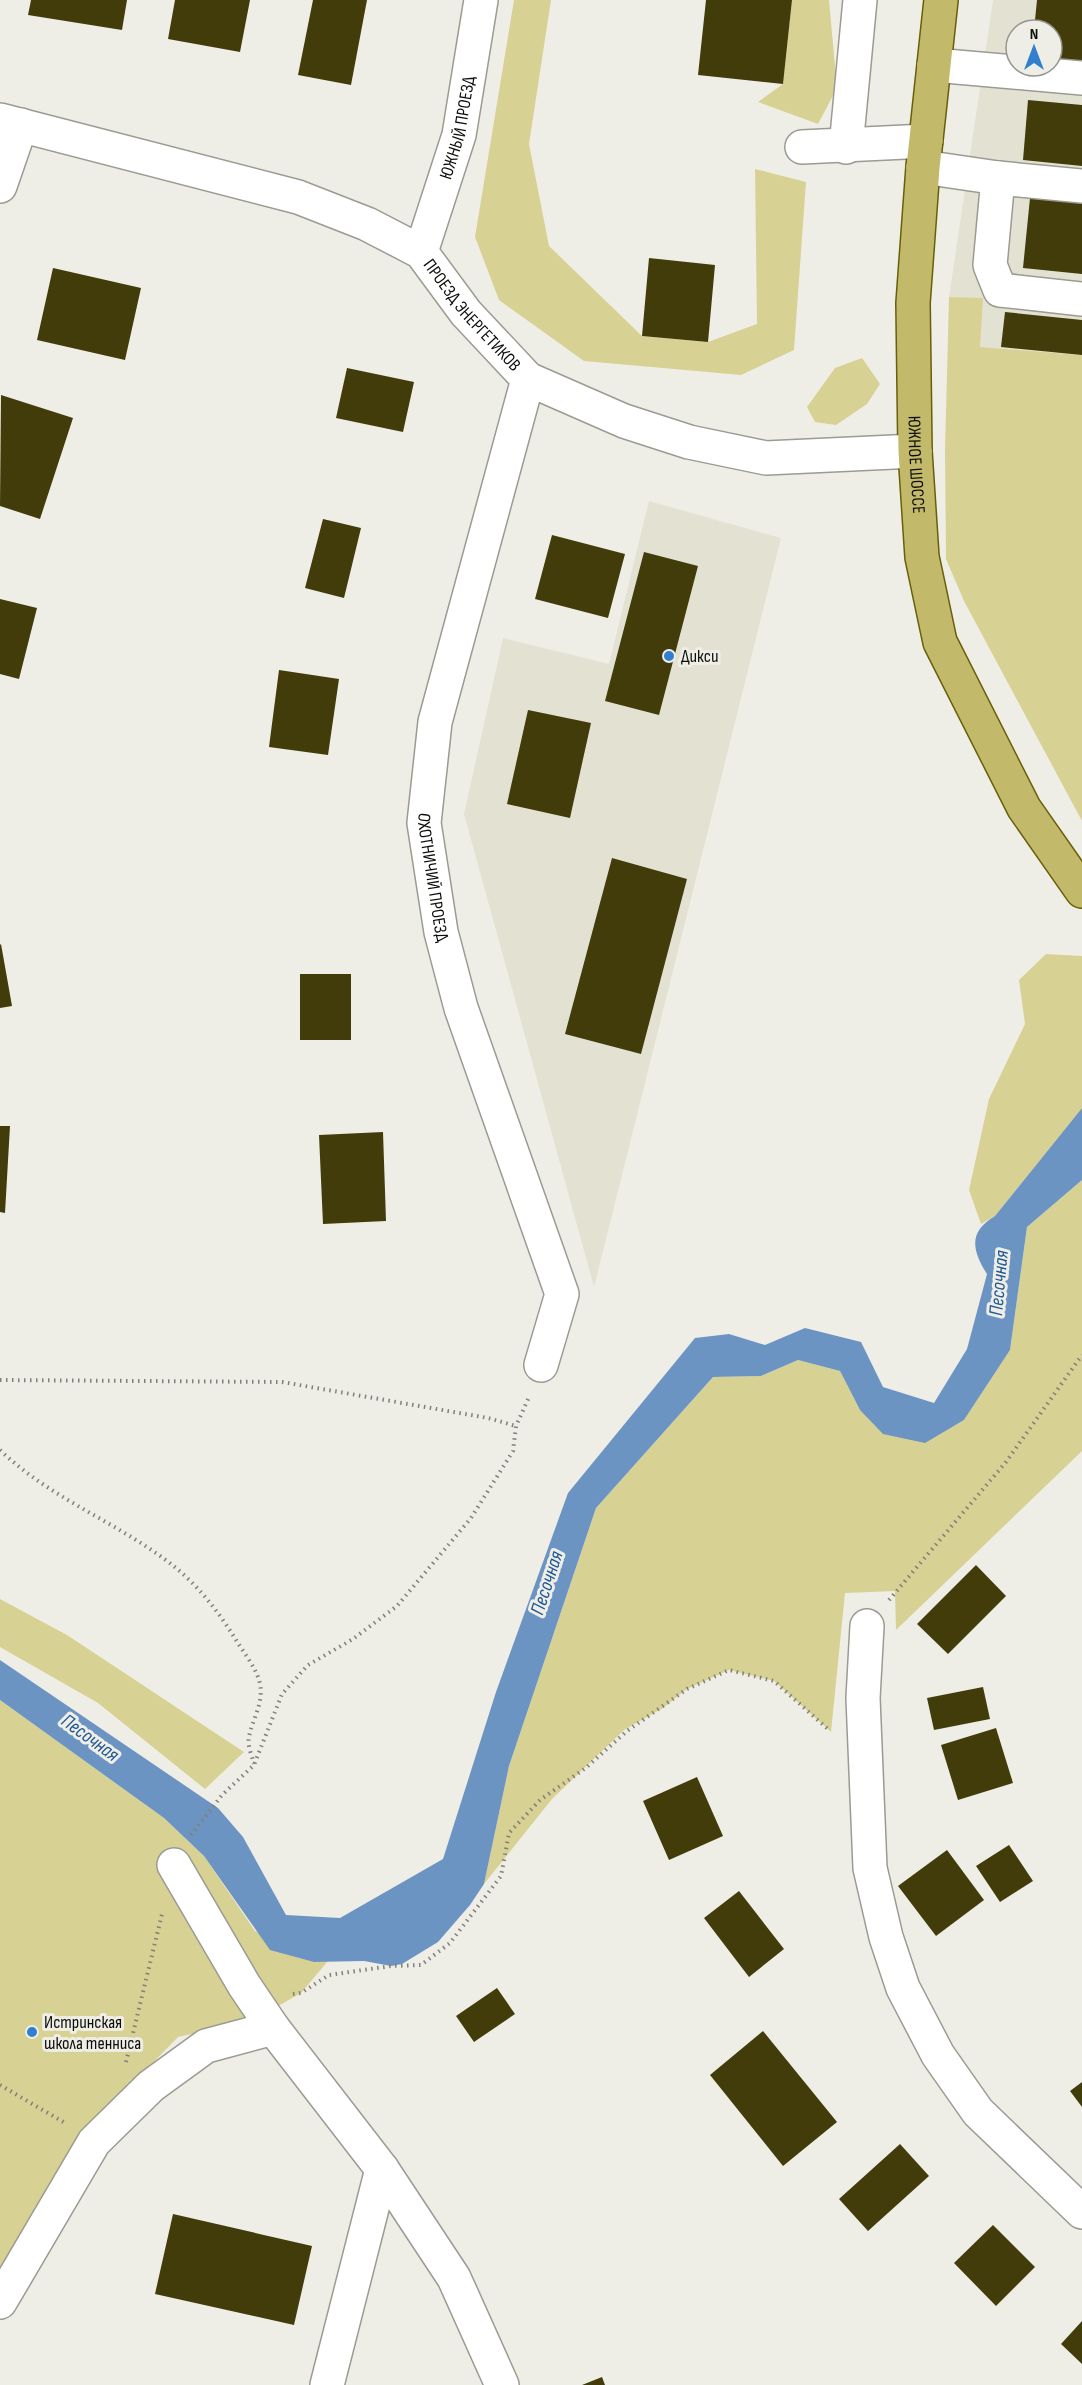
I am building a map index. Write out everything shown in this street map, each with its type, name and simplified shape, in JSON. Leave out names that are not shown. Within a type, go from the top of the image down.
[{"type":"main road","name":"ЮЖНОЕ ШОССЕ","points":[[941,0],[924,154],[913,303],[915,451],[922,557],[940,642],[1024,808],[1077,885]]},
{"type":"street","name":"ЮЖНЫЙ ПРОЕЗД","points":[[421,252],[459,135],[480,0]]},
{"type":"street","points":[[846,147],[860,0]]},
{"type":"street","points":[[934,65],[1082,78]]},
{"type":"street","name":"ПРОЕЗД ЭНЕРГЕТИКОВ","points":[[10,123],[298,197],[367,224],[421,252],[466,313],[528,379],[624,421],[689,442],[766,458],[915,451]]},
{"type":"street","points":[[0,186],[10,123]]},
{"type":"street","points":[[802,147],[846,147],[924,154],[998,178],[1082,186]]},
{"type":"street","points":[[998,178],[990,265],[1000,290],[1082,299]]},
{"type":"street","name":"ОХОТНИЧИЙ ПРОЕЗД","points":[[528,379],[435,722],[424,823],[441,932],[461,1008],[562,1294],[541,1365]]},
{"type":"street","points":[[867,1626],[863,1698],[870,1868],[886,1937],[903,1988],[938,2055],[978,2112],[1082,2212]]},
{"type":"street","points":[[181,1852],[244,1985],[273,2028],[381,2169],[454,2278],[502,2385]]},
{"type":"street","points":[[0,2302],[94,2142],[151,2085],[206,2046],[273,2028]]},
{"type":"street","points":[[327,2385],[381,2169]]},
{"type":"path","points":[[867,1626],[1006,1462],[1082,1355]]},
{"type":"path","points":[[124,2067],[181,1852],[222,1795],[254,1765],[282,1694],[308,1665],[353,1639],[397,1606],[471,1518],[513,1451],[516,1426],[541,1365]]},
{"type":"path","points":[[0,1380],[282,1382],[488,1418],[516,1426]]},
{"type":"path","points":[[0,1450],[22,1471],[67,1502],[122,1531],[172,1565],[218,1611],[246,1656],[260,1684],[259,1708],[248,1739],[254,1765]]},
{"type":"path","points":[[244,1985],[259,1990],[273,1999],[301,1993],[329,1975],[391,1966],[421,1965],[450,1943],[501,1876],[509,1833],[540,1800],[588,1767],[627,1731],[687,1689],[729,1670],[774,1681],[831,1732]]},
{"type":"path","points":[[0,2085],[94,2142]]},
{"type":"shaded area","points":[[514,0],[551,0],[529,144],[549,246],[642,336],[708,342],[757,324],[755,169],[806,182],[794,350],[741,375],[584,361],[499,300],[475,237]]},
{"type":"shaded area","points":[[792,0],[829,0],[837,88],[818,124],[758,102],[783,84]]},
{"type":"shaded area","points":[[993,0],[1082,0],[1082,355],[979,347],[949,297]]},
{"type":"shaded area","points":[[949,297],[983,298],[980,347],[1082,355],[1082,821],[964,601],[946,559],[945,450]]},
{"type":"shaded area","points":[[862,358],[880,384],[867,404],[836,425],[815,422],[807,407],[835,368]]},
{"type":"shaded area","points":[[649,501],[781,538],[594,1287],[464,814],[503,638],[609,664]]},
{"type":"shaded area","points":[[1046,954],[1082,956],[1082,1108],[995,1216],[981,1224],[969,1190],[989,1099],[1025,1024],[1019,980]]},
{"type":"shaded area","points":[[1082,1180],[1082,1451],[896,1630],[895,1591],[845,1593],[831,1732],[774,1681],[729,1670],[687,1689],[663,1708],[624,1730],[552,1799],[484,1884],[509,1766],[596,1508],[713,1377],[761,1376],[798,1360],[840,1371],[860,1410],[952,1427],[964,1420],[1010,1350],[1027,1227]]},
{"type":"shaded area","points":[[0,1599],[67,1635],[244,1752],[205,1789],[98,1703],[0,1647]]},
{"type":"shaded area","points":[[0,1700],[164,1818],[204,1856],[255,1931],[314,1962],[328,1961],[301,1993],[252,2021],[178,2037],[136,2080],[0,2285]]},
{"type":"water","name":"Песочная","points":[[1082,1108],[1082,1180],[1027,1227],[1010,1350],[964,1420],[925,1443],[883,1434],[860,1410],[840,1371],[798,1360],[761,1376],[713,1377],[596,1508],[509,1766],[484,1884],[470,1905],[438,1942],[402,1964],[391,1966],[364,1961],[314,1962],[270,1950],[204,1856],[164,1818],[0,1700],[0,1660],[218,1808],[243,1837],[286,1915],[340,1918],[443,1859],[496,1692],[568,1493],[695,1338],[729,1334],[765,1345],[805,1328],[861,1342],[883,1387],[934,1403],[967,1349],[987,1274],[976,1249],[975,1242],[980,1228],[995,1216]]},
{"type":"building","points":[[31,0],[127,0],[122,30],[28,15]]},
{"type":"building","points":[[175,0],[250,0],[240,52],[168,39]]},
{"type":"building","points":[[313,0],[367,0],[351,85],[298,75]]},
{"type":"building","points":[[706,0],[792,0],[783,84],[698,75]]},
{"type":"building","points":[[1037,0],[1082,0],[1082,61],[1064,60],[1064,18],[1035,18]]},
{"type":"building","points":[[1028,100],[1082,105],[1082,166],[1023,160]]},
{"type":"building","points":[[1030,198],[1082,203],[1082,274],[1023,268]]},
{"type":"building","points":[[649,258],[715,265],[708,342],[642,336]]},
{"type":"building","points":[[53,268],[141,288],[125,360],[37,340]]},
{"type":"building","points":[[1005,312],[1082,320],[1082,355],[1001,347]]},
{"type":"building","points":[[347,368],[414,382],[403,432],[336,418]]},
{"type":"building","points":[[1,395],[73,418],[40,519],[0,506]]},
{"type":"building","points":[[323,519],[361,528],[344,598],[305,588]]},
{"type":"building","points":[[552,535],[625,554],[608,618],[535,599]]},
{"type":"building","points":[[644,552],[698,566],[659,715],[605,701]]},
{"type":"building","points":[[0,599],[37,608],[19,679],[0,674]]},
{"type":"building","points":[[279,670],[339,679],[328,755],[269,747]]},
{"type":"building","points":[[528,710],[591,723],[570,818],[507,804]]},
{"type":"building","points":[[612,858],[687,879],[641,1054],[565,1034]]},
{"type":"building","points":[[0,945],[12,1006],[0,1008]]},
{"type":"building","points":[[300,974],[351,974],[351,1040],[300,1040]]},
{"type":"building","points":[[0,1126],[10,1126],[5,1213],[0,1212]]},
{"type":"building","points":[[383,1132],[386,1221],[323,1224],[319,1135]]},
{"type":"building","points":[[976,1565],[1006,1596],[948,1654],[917,1624]]},
{"type":"building","points":[[983,1687],[990,1719],[934,1730],[927,1698]]},
{"type":"building","points":[[996,1728],[1013,1783],[958,1800],[941,1745]]},
{"type":"building","points":[[697,1777],[723,1836],[669,1860],[643,1801]]},
{"type":"building","points":[[1009,1845],[1033,1881],[1000,1902],[976,1866]]},
{"type":"building","points":[[947,1850],[984,1900],[936,1936],[898,1886]]},
{"type":"building","points":[[739,1891],[784,1949],[749,1977],[704,1918]]},
{"type":"building","points":[[497,1988],[515,2014],[474,2042],[456,2016]]},
{"type":"building","points":[[763,2031],[837,2122],[783,2166],[710,2075]]},
{"type":"building","points":[[1082,2082],[1082,2107],[1070,2091]]},
{"type":"building","points":[[900,2144],[929,2176],[868,2231],[839,2199]]},
{"type":"building","points":[[173,2214],[312,2246],[294,2325],[155,2294]]},
{"type":"building","points":[[993,2225],[1035,2267],[996,2306],[954,2263]]},
{"type":"building","points":[[1082,2321],[1082,2364],[1061,2344]]},
{"type":"building","points":[[602,2377],[605,2385],[582,2385]]},
{"type":"place","name":"Дикси","points":[[669,656]]},
{"type":"place","name":"Истринская школа тенниса","points":[[32,2032]]}]
